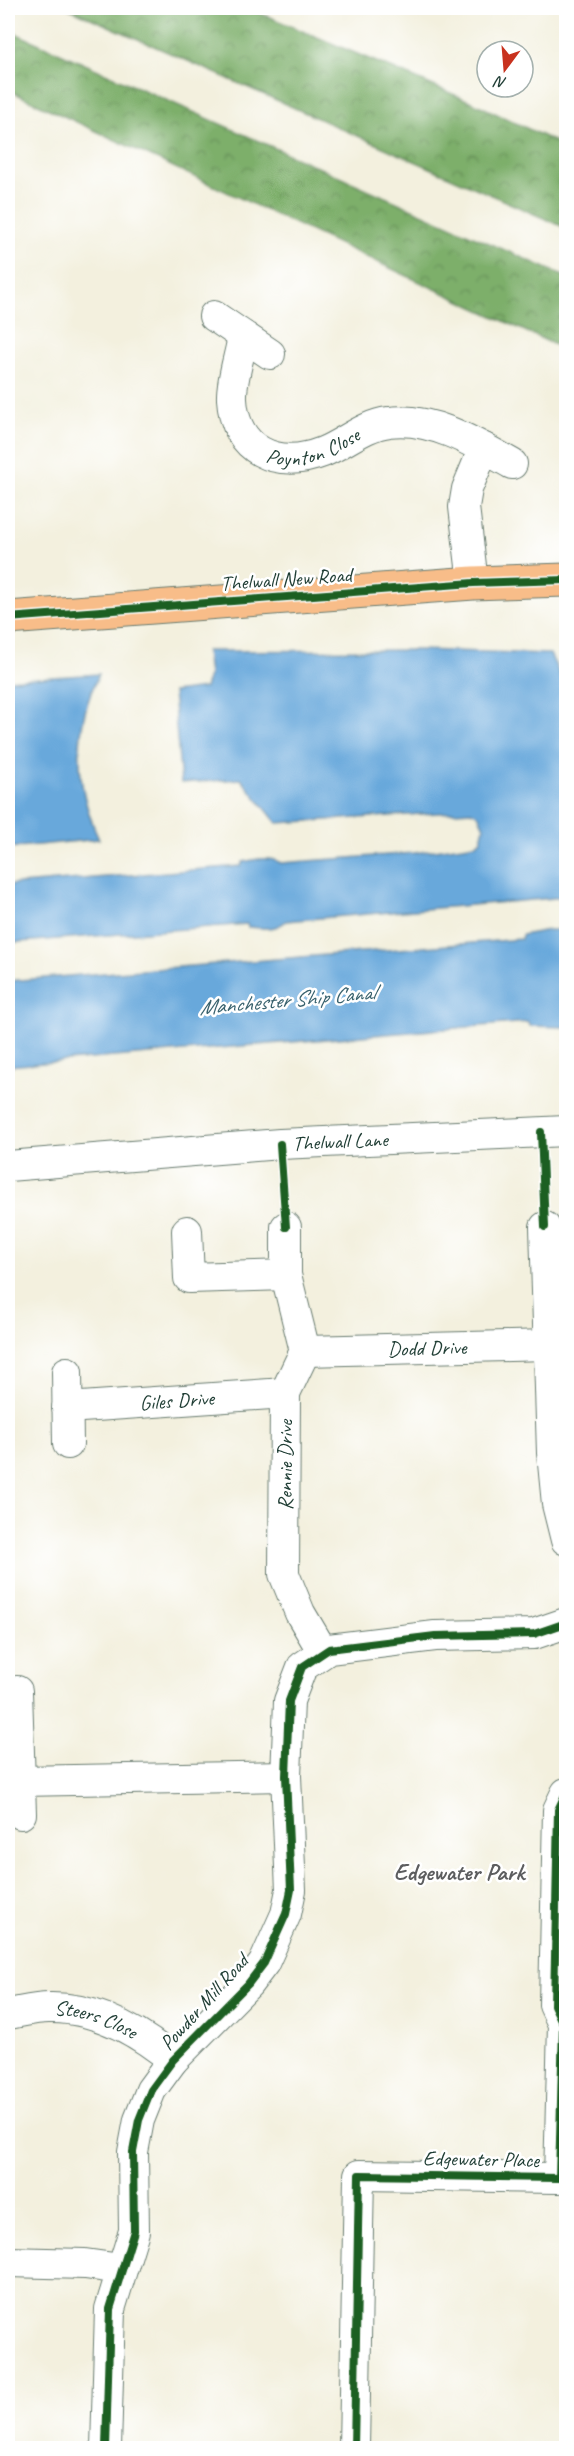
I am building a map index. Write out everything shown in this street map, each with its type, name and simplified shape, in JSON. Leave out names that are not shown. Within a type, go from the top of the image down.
[{"type":"main road","name":"Thelwall New Road","points":[[8,618],[473,583],[567,580]]},
{"type":"street","points":[[214,316],[270,354]]},
{"type":"street","name":"Poynton Close","points":[[243,336],[231,397],[235,422],[246,442],[268,457],[294,459],[322,452],[369,427],[389,422],[416,422],[484,448],[512,464]]},
{"type":"street","points":[[473,583],[464,507],[467,489],[484,448]]},
{"type":"street","name":"Thelwall Lane","points":[[8,1166],[280,1144],[567,1131]]},
{"type":"street","points":[[286,1227],[286,1275],[305,1351]]},
{"type":"street","points":[[544,1227],[556,1261],[547,1345],[559,1383],[552,1453],[557,1504],[567,1540]]},
{"type":"street","points":[[187,1231],[189,1278],[286,1275]]},
{"type":"street","name":"Dodd Drive","points":[[305,1351],[547,1345]]},
{"type":"street","name":"Rennie Drive","points":[[305,1351],[285,1393],[284,1574],[300,1613],[323,1652]]},
{"type":"street","points":[[67,1372],[68,1444]]},
{"type":"street","name":"Giles Drive","points":[[67,1408],[285,1393]]},
{"type":"street","name":"Powder Mill Road","points":[[106,2448],[110,2309],[134,2231],[133,2152],[139,2120],[151,2090],[173,2060],[248,1984],[264,1963],[277,1939],[286,1914],[291,1890],[286,1776],[289,1701],[302,1667],[329,1649],[435,1636],[534,1634],[567,1623]]},
{"type":"street","points":[[17,1691],[21,1814]]},
{"type":"street","points":[[20,1781],[286,1776]]},
{"type":"street","name":"Edgewater Place","points":[[354,2448],[359,2175],[559,2178],[563,2024],[554,2005],[557,1822],[558,1810],[567,1793]]},
{"type":"street","name":"Steers Close","points":[[8,2014],[49,2008],[101,2015],[149,2041],[173,2060]]},
{"type":"street","points":[[8,2262],[85,2264],[121,2269]]},
{"type":"green space","points":[[68,8],[248,8],[474,103],[566,147],[566,228]]},
{"type":"green space","points":[[8,30],[566,277],[566,350],[8,90]]},
{"type":"water","points":[[419,650],[550,654],[561,677],[566,679],[566,897],[286,921],[268,928],[248,927],[247,924],[8,943],[8,885],[241,866],[243,862],[258,859],[272,859],[281,863],[414,853],[476,844],[481,840],[484,827],[478,814],[471,811],[277,823],[241,779],[181,783],[173,692],[205,688],[209,675],[206,651]]},
{"type":"water","points":[[99,674],[85,715],[80,756],[85,798],[99,839],[8,848],[8,680]]},
{"type":"water","name":"Manchester Ship Canal","points":[[549,930],[566,930],[566,1026],[564,1027],[529,1026],[528,1022],[8,1066],[8,981],[521,939],[522,935]]},
{"type":"cycle path","points":[[8,618],[473,583],[566,580]]},
{"type":"cycle path","points":[[541,1132],[545,1227]]},
{"type":"cycle path","points":[[280,1144],[286,1227]]},
{"type":"cycle path","points":[[106,2448],[110,2309],[134,2231],[133,2152],[139,2120],[151,2090],[173,2060],[248,1984],[264,1963],[286,1914],[291,1890],[286,1776],[289,1701],[302,1667],[329,1649],[435,1636],[534,1634],[566,1623]]},
{"type":"cycle path","points":[[354,2448],[359,2175],[559,2178],[563,2024],[554,2005],[558,1810],[566,1793]]},
{"type":"district","name":"Edgewater Park","points":[[459,1872]]}]
